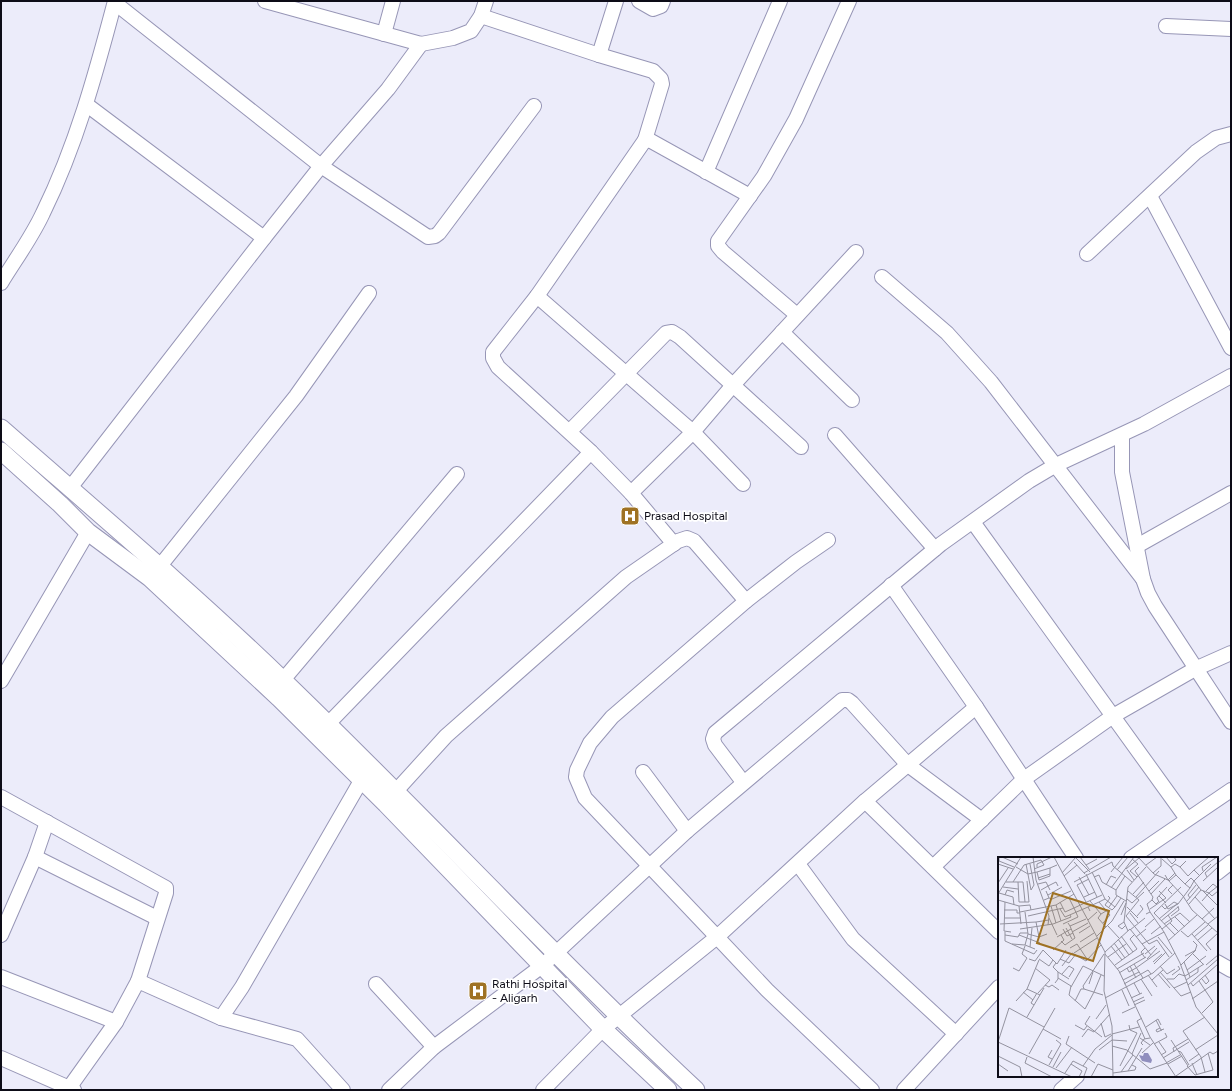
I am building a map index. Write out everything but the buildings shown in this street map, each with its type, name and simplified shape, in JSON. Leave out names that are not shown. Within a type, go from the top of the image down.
[{"type":"street","points":[[265,1],[421,44],[439,41],[466,33],[476,25],[486,1]]},
{"type":"street","points":[[384,34],[393,1]]},
{"type":"street","points":[[599,56],[616,1]]},
{"type":"street","points":[[639,1],[653,9],[661,6],[663,1]]},
{"type":"street","points":[[706,172],[780,1]]},
{"type":"street","points":[[797,315],[723,252],[718,246],[719,239],[764,176],[796,119],[849,1]]},
{"type":"street","points":[[1,283],[43,214],[87,105],[115,2],[321,166],[424,235],[435,236],[534,106]]},
{"type":"street","points":[[481,16],[599,56],[653,71],[660,79],[660,92],[645,140],[537,296],[495,347],[494,358],[498,367],[570,431],[631,493],[674,544]]},
{"type":"street","points":[[1166,26],[1231,29]]},
{"type":"street","points":[[70,488],[264,238],[321,166],[388,89],[421,44]]},
{"type":"street","points":[[87,105],[264,238]]},
{"type":"street","points":[[1087,254],[1196,152],[1216,138],[1231,134]]},
{"type":"street","points":[[645,140],[651,141],[750,196]]},
{"type":"street","points":[[1150,196],[1231,348]]},
{"type":"street","points":[[631,493],[692,432],[734,384],[856,252]]},
{"type":"street","points":[[882,277],[947,333],[991,382],[1144,579]]},
{"type":"street","points":[[160,566],[296,396],[369,293]]},
{"type":"street","points":[[537,296],[692,432],[743,484]]},
{"type":"street","points":[[570,431],[666,333],[672,332],[680,337],[734,384],[801,447]]},
{"type":"street","points":[[782,332],[852,400]]},
{"type":"street","points":[[743,782],[716,747],[713,739],[715,733],[891,585],[935,549],[1029,481],[1056,465],[1122,435],[1231,376]]},
{"type":"street","points":[[1,428],[160,566],[283,680],[396,791],[618,1017],[696,1090]]},
{"type":"street","points":[[835,435],[935,549]]},
{"type":"street","points":[[1122,435],[1122,472],[1148,593],[1195,669],[1231,722]]},
{"type":"street","points":[[1,452],[60,504],[88,532],[150,578],[285,703],[362,779],[603,1029],[668,1090]]},
{"type":"street","points":[[328,724],[591,452]]},
{"type":"street","points":[[283,680],[457,474]]},
{"type":"street","points":[[1137,546],[1230,495]]},
{"type":"street","points":[[973,522],[1187,819]]},
{"type":"street","points":[[1,681],[88,532]]},
{"type":"street","points":[[396,791],[446,736],[626,577],[674,544],[687,538],[694,541],[746,601]]},
{"type":"street","points":[[828,540],[796,562],[746,601],[612,717],[590,743],[579,762],[576,777],[585,798],[648,866],[767,990],[872,1090]]},
{"type":"street","points":[[891,585],[976,707],[1075,857]]},
{"type":"street","points":[[933,867],[1024,779],[1113,716],[1195,669],[1231,653]]},
{"type":"street","points":[[389,1090],[434,1047],[542,966],[686,831],[842,700],[852,702],[908,764],[982,820]]},
{"type":"street","points":[[543,1090],[603,1029],[717,937],[865,801],[976,707]]},
{"type":"street","points":[[643,772],[686,831]]},
{"type":"street","points":[[221,1018],[242,987],[362,779]]},
{"type":"street","points":[[1132,857],[1231,790]]},
{"type":"street","points":[[1,797],[164,885],[166,893],[138,981],[116,1022],[71,1089],[1,1058]]},
{"type":"street","points":[[865,801],[998,931]]},
{"type":"street","points":[[1,935],[35,858],[47,822]]},
{"type":"street","points":[[35,858],[158,918]]},
{"type":"street","points":[[1218,872],[1231,862]]},
{"type":"street","points":[[798,864],[852,939],[956,1034]]},
{"type":"street","points":[[1218,963],[1231,970]]},
{"type":"street","points":[[1,977],[116,1022]]},
{"type":"street","points":[[138,981],[221,1018],[297,1039],[343,1090]]},
{"type":"street","points":[[376,984],[434,1047]]},
{"type":"street","points":[[904,1090],[998,988]]},
{"type":"street","points":[[1064,1089],[1076,1077]]},
{"type":"place","name":"Prasad Hospital","points":[[630,516]]},
{"type":"place","name":"Rathi Hospital - Aligarh","points":[[478,991]]}]
